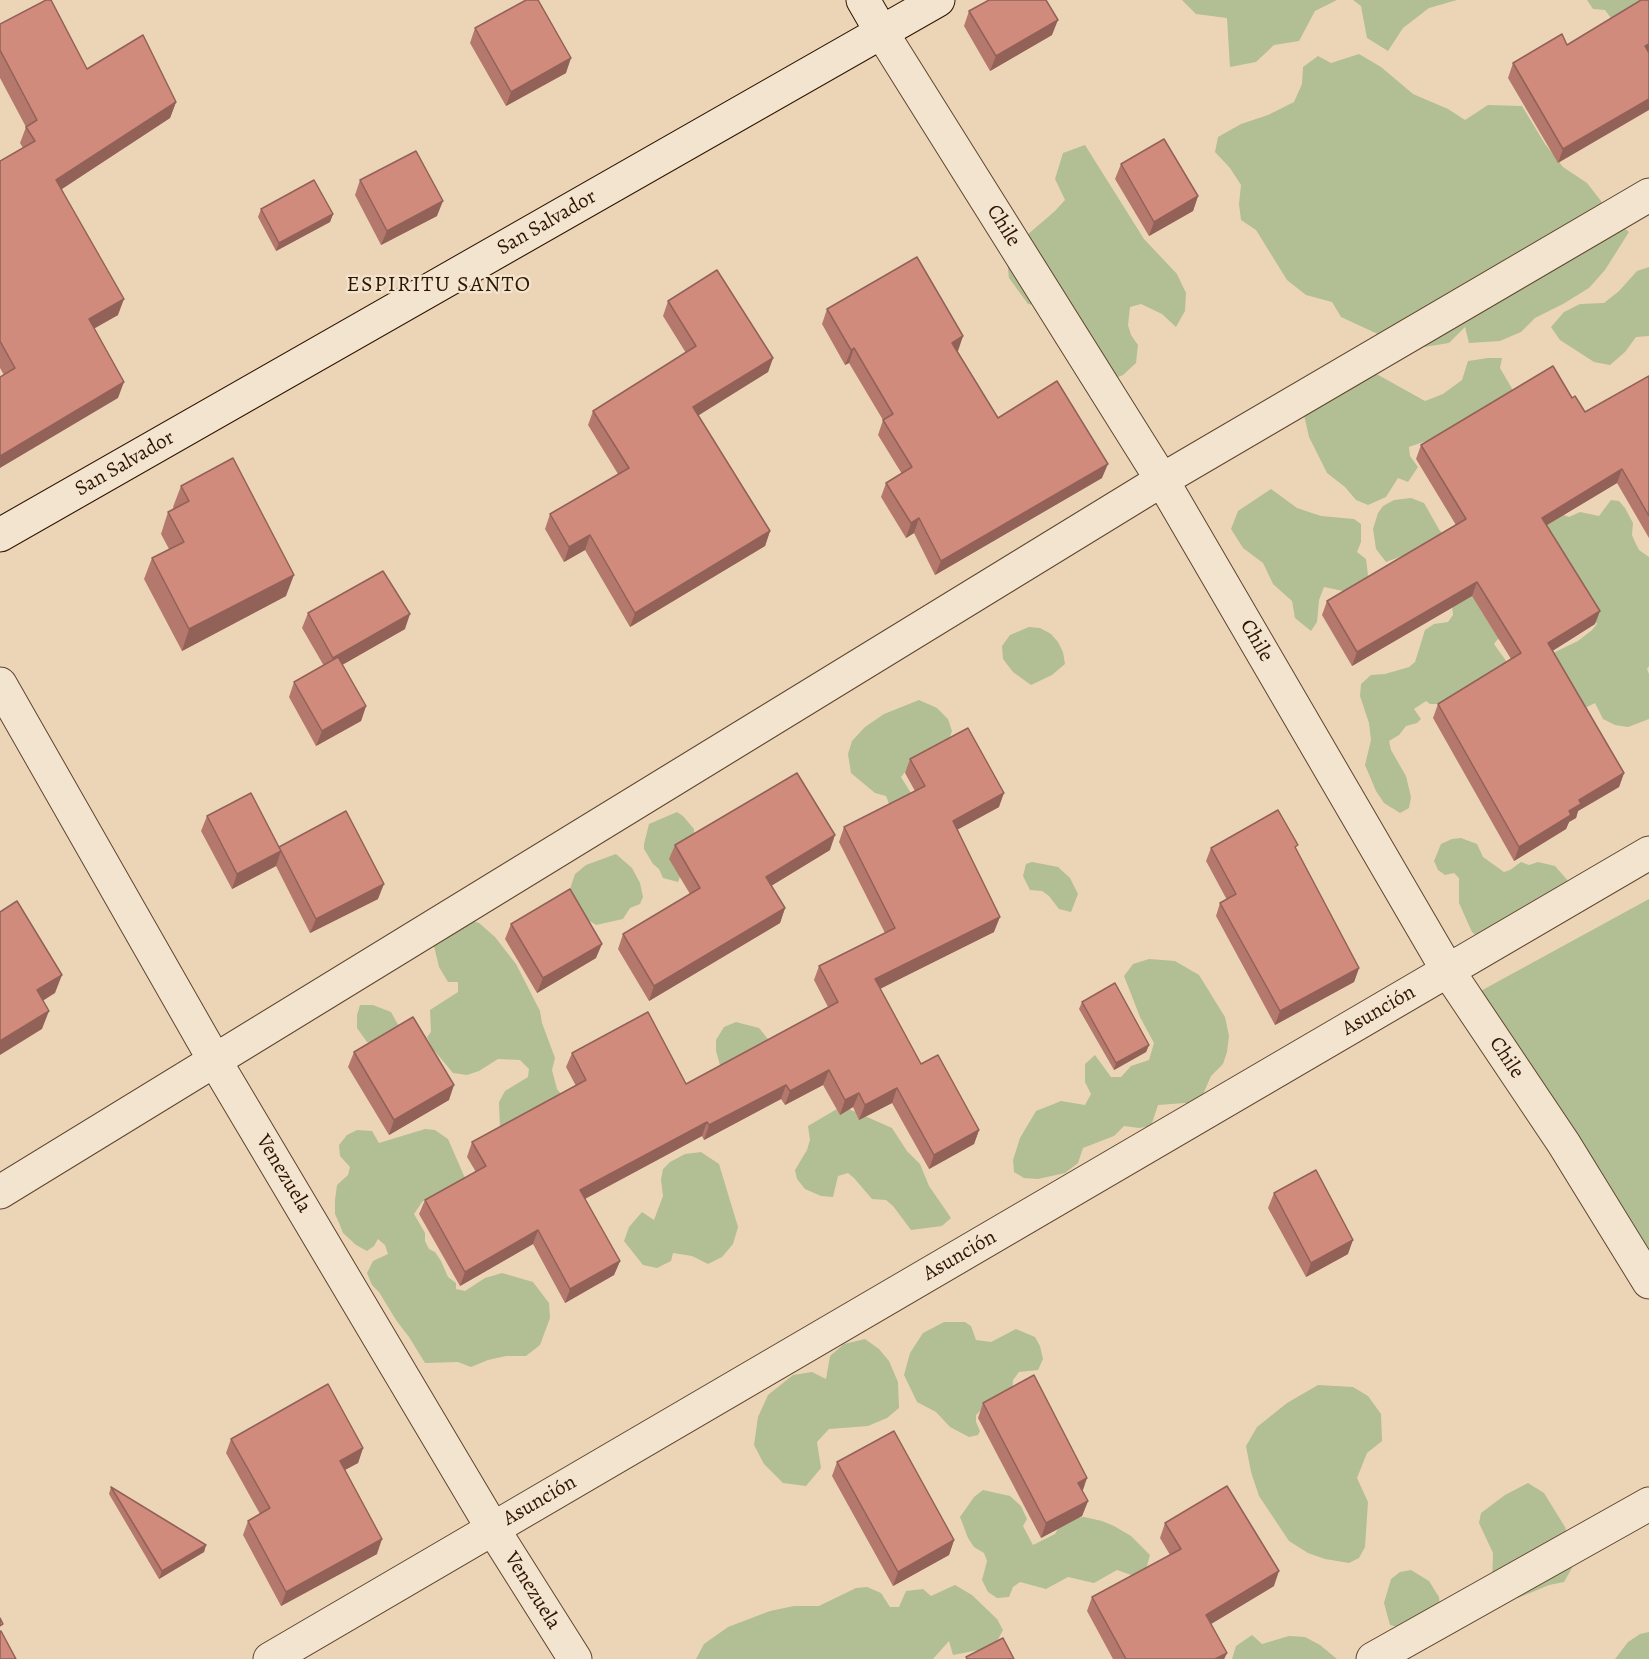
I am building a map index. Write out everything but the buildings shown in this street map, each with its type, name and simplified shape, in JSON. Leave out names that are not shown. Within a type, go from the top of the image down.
[{"type":"street","name":"Chile","points":[[863,0],[1162,480],[1448,970],[1564,1144],[1649,1282]]},
{"type":"street","name":"San Salvador","points":[[0,534],[938,0]]},
{"type":"street","points":[[0,1192],[1162,480],[1649,195]]},
{"type":"street","name":"Venezuela","points":[[0,684],[215,1061],[493,1529],[575,1659]]},
{"type":"street","name":"Asunción","points":[[270,1659],[1649,853]]},
{"type":"street","points":[[1373,1659],[1649,1504]]},
{"type":"green space","points":[[1182,0],[1337,0],[1315,11],[1299,41],[1274,45],[1256,62],[1230,67],[1227,18],[1196,14]]},
{"type":"green space","points":[[1353,0],[1457,0],[1429,8],[1403,28],[1388,51],[1367,38],[1361,6]]},
{"type":"green space","points":[[1587,0],[1644,0],[1613,21],[1605,10],[1593,9]]},
{"type":"green space","points":[[1359,54],[1381,67],[1413,94],[1448,109],[1465,120],[1488,105],[1522,106],[1545,144],[1563,167],[1587,183],[1619,224],[1629,232],[1605,270],[1589,288],[1535,318],[1521,332],[1500,341],[1469,343],[1465,327],[1449,343],[1418,348],[1395,342],[1341,317],[1332,302],[1306,295],[1287,280],[1256,230],[1241,220],[1239,204],[1241,185],[1230,168],[1215,152],[1218,137],[1241,124],[1268,115],[1294,102],[1302,84],[1303,67],[1318,56],[1331,63]]},
{"type":"green space","points":[[1085,145],[1144,239],[1177,274],[1186,293],[1185,311],[1176,327],[1162,314],[1141,304],[1130,307],[1128,325],[1138,345],[1136,363],[1123,375],[1108,381],[1055,343],[1054,323],[1045,307],[1028,304],[1009,278],[1007,260],[1019,242],[1065,200],[1055,179],[1063,153]]},
{"type":"green space","points":[[1649,267],[1649,336],[1636,337],[1625,352],[1610,365],[1594,362],[1560,340],[1551,327],[1564,312],[1580,304],[1604,303],[1619,291],[1637,271]]},
{"type":"green space","points":[[1502,358],[1500,368],[1517,397],[1443,439],[1429,440],[1409,447],[1410,456],[1418,467],[1408,482],[1398,478],[1386,497],[1368,505],[1356,500],[1345,487],[1327,473],[1309,437],[1304,415],[1362,366],[1425,401],[1443,394],[1462,380],[1468,361]]},
{"type":"green space","points":[[1271,489],[1297,508],[1321,516],[1354,519],[1361,524],[1361,542],[1357,552],[1366,559],[1368,575],[1365,583],[1348,592],[1324,587],[1319,600],[1317,622],[1311,631],[1295,618],[1292,601],[1273,584],[1263,563],[1243,548],[1231,529],[1238,511]]},
{"type":"green space","points":[[1411,498],[1424,503],[1444,534],[1556,512],[1569,517],[1580,512],[1599,516],[1611,500],[1619,501],[1633,523],[1632,535],[1639,550],[1649,557],[1649,666],[1647,669],[1649,719],[1628,727],[1615,725],[1603,719],[1595,703],[1583,709],[1551,654],[1578,641],[1592,630],[1597,624],[1592,616],[1503,637],[1494,644],[1509,665],[1463,688],[1455,697],[1440,704],[1430,704],[1426,701],[1414,709],[1421,719],[1417,723],[1406,726],[1399,735],[1389,741],[1391,750],[1406,776],[1411,797],[1409,808],[1400,813],[1384,803],[1365,765],[1371,740],[1369,723],[1360,696],[1361,684],[1371,675],[1385,674],[1409,667],[1415,662],[1425,630],[1434,624],[1448,622],[1453,615],[1452,606],[1410,553],[1386,562],[1376,549],[1373,529],[1378,513],[1383,506],[1394,500]]},
{"type":"green space","points":[[1029,627],[1040,628],[1051,634],[1063,652],[1065,664],[1052,675],[1031,685],[1013,672],[1003,659],[1002,646],[1010,635]]},
{"type":"green space","points":[[919,700],[937,708],[948,719],[952,731],[947,745],[913,762],[901,777],[914,798],[895,819],[886,796],[875,793],[851,773],[848,754],[852,741],[865,727],[884,714]]},
{"type":"green space","points":[[677,812],[694,829],[694,838],[678,882],[663,878],[644,849],[649,824]]},
{"type":"green space","points":[[1461,838],[1477,844],[1483,857],[1504,872],[1521,862],[1529,865],[1538,862],[1555,866],[1569,882],[1483,941],[1472,932],[1459,903],[1459,878],[1454,873],[1445,875],[1438,870],[1434,861],[1441,844]]},
{"type":"green space","points":[[616,854],[632,868],[640,883],[643,897],[640,904],[630,908],[623,919],[596,925],[588,920],[571,899],[570,889],[575,874],[586,865]]},
{"type":"green space","points":[[1032,862],[1058,867],[1070,878],[1078,894],[1071,912],[1059,909],[1042,891],[1030,890],[1023,876],[1026,864]]},
{"type":"green space","points":[[1649,899],[1649,1294],[1455,1005]]},
{"type":"green space","points":[[465,918],[479,923],[495,937],[516,964],[540,1011],[555,1058],[552,1070],[557,1089],[565,1099],[500,1128],[499,1102],[505,1091],[528,1077],[529,1069],[520,1060],[498,1059],[479,1071],[467,1075],[453,1073],[433,1049],[427,1037],[431,1032],[430,1010],[458,992],[458,982],[448,982],[439,967],[434,946]]},
{"type":"green space","points":[[1149,959],[1175,961],[1199,975],[1225,1017],[1229,1036],[1227,1052],[1223,1064],[1211,1076],[1198,1106],[1185,1103],[1158,1105],[1151,1126],[1139,1128],[1124,1126],[1114,1136],[1083,1148],[1078,1163],[1065,1173],[1038,1179],[1024,1178],[1014,1172],[1013,1160],[1020,1138],[1036,1111],[1061,1101],[1085,1105],[1091,1094],[1085,1082],[1085,1064],[1095,1055],[1111,1077],[1121,1077],[1131,1066],[1149,1060],[1154,1043],[1140,1017],[1124,976],[1133,964]]},
{"type":"green space","points":[[360,1005],[373,1005],[391,1012],[401,1030],[367,1042],[357,1028]]},
{"type":"green space","points":[[736,1022],[759,1028],[772,1044],[733,1076],[720,1065],[716,1040],[724,1027]]},
{"type":"green space","points":[[842,1106],[892,1128],[907,1151],[920,1164],[929,1186],[951,1218],[942,1226],[911,1230],[893,1206],[886,1200],[872,1199],[848,1173],[838,1176],[833,1197],[821,1196],[805,1189],[797,1179],[795,1170],[810,1140],[808,1126]]},
{"type":"green space","points":[[425,1129],[435,1130],[448,1139],[465,1178],[459,1187],[441,1198],[428,1198],[422,1202],[414,1214],[425,1233],[425,1241],[429,1249],[435,1252],[441,1261],[448,1277],[456,1283],[456,1289],[465,1291],[485,1278],[502,1273],[533,1282],[549,1303],[550,1318],[540,1345],[526,1356],[506,1356],[471,1367],[458,1362],[425,1363],[379,1292],[372,1285],[367,1273],[373,1261],[388,1254],[385,1245],[378,1239],[367,1251],[343,1233],[335,1214],[335,1200],[337,1185],[348,1175],[350,1167],[340,1156],[339,1145],[347,1135],[357,1130],[372,1131],[379,1143]]},
{"type":"green space","points":[[701,1152],[719,1164],[738,1227],[733,1244],[722,1257],[708,1264],[692,1256],[673,1253],[671,1261],[657,1268],[643,1265],[624,1241],[629,1227],[642,1212],[654,1220],[663,1196],[661,1180],[663,1169],[670,1162],[685,1154]]},
{"type":"green space","points":[[944,1322],[965,1322],[971,1326],[976,1340],[991,1342],[1016,1329],[1035,1337],[1040,1346],[1043,1359],[1038,1370],[1019,1372],[1013,1380],[1012,1393],[986,1405],[976,1415],[980,1431],[978,1435],[969,1437],[950,1427],[936,1412],[917,1402],[904,1375],[910,1353],[923,1333]]},
{"type":"green space","points":[[865,1339],[879,1349],[889,1361],[898,1382],[899,1408],[887,1418],[868,1426],[829,1429],[817,1442],[821,1468],[806,1486],[783,1483],[764,1464],[754,1445],[758,1417],[768,1395],[793,1375],[812,1372],[826,1379],[830,1356],[844,1344]]},
{"type":"green space","points":[[1318,1385],[1353,1387],[1368,1396],[1381,1414],[1382,1441],[1367,1453],[1357,1478],[1368,1502],[1365,1547],[1359,1558],[1349,1563],[1325,1559],[1308,1553],[1289,1541],[1259,1496],[1246,1446],[1257,1427],[1287,1403]]},
{"type":"green space","points":[[1528,1483],[1544,1493],[1565,1527],[1572,1548],[1572,1568],[1564,1582],[1549,1585],[1518,1598],[1507,1599],[1492,1581],[1493,1553],[1479,1523],[1481,1513],[1505,1495]]},
{"type":"green space","points":[[983,1490],[1010,1496],[1021,1506],[1027,1519],[1023,1526],[1033,1545],[1055,1534],[1060,1525],[1070,1519],[1084,1517],[1114,1526],[1131,1536],[1150,1555],[1145,1573],[1137,1577],[1117,1570],[1094,1583],[1068,1577],[1046,1589],[1020,1582],[1013,1587],[1009,1597],[997,1598],[988,1592],[982,1580],[987,1561],[984,1553],[974,1547],[968,1538],[960,1517],[974,1497]]},
{"type":"green space","points":[[1411,1570],[1429,1581],[1439,1597],[1441,1617],[1408,1630],[1390,1625],[1384,1603],[1391,1579],[1400,1572]]},
{"type":"green space","points":[[955,1585],[972,1595],[997,1619],[1003,1630],[994,1647],[953,1655],[949,1641],[933,1659],[696,1659],[704,1644],[728,1627],[770,1611],[794,1606],[819,1606],[856,1588],[867,1587],[881,1593],[890,1607],[899,1607],[906,1591],[923,1589],[931,1596]]},
{"type":"green space","points":[[1649,1632],[1649,1659],[1615,1659],[1628,1642],[1640,1634]]},
{"type":"green space","points":[[1252,1635],[1262,1644],[1289,1636],[1305,1637],[1320,1645],[1337,1659],[1232,1659],[1236,1646]]},
{"type":"district","name":"ESPIRITU SANTO","points":[[439,286]]}]
